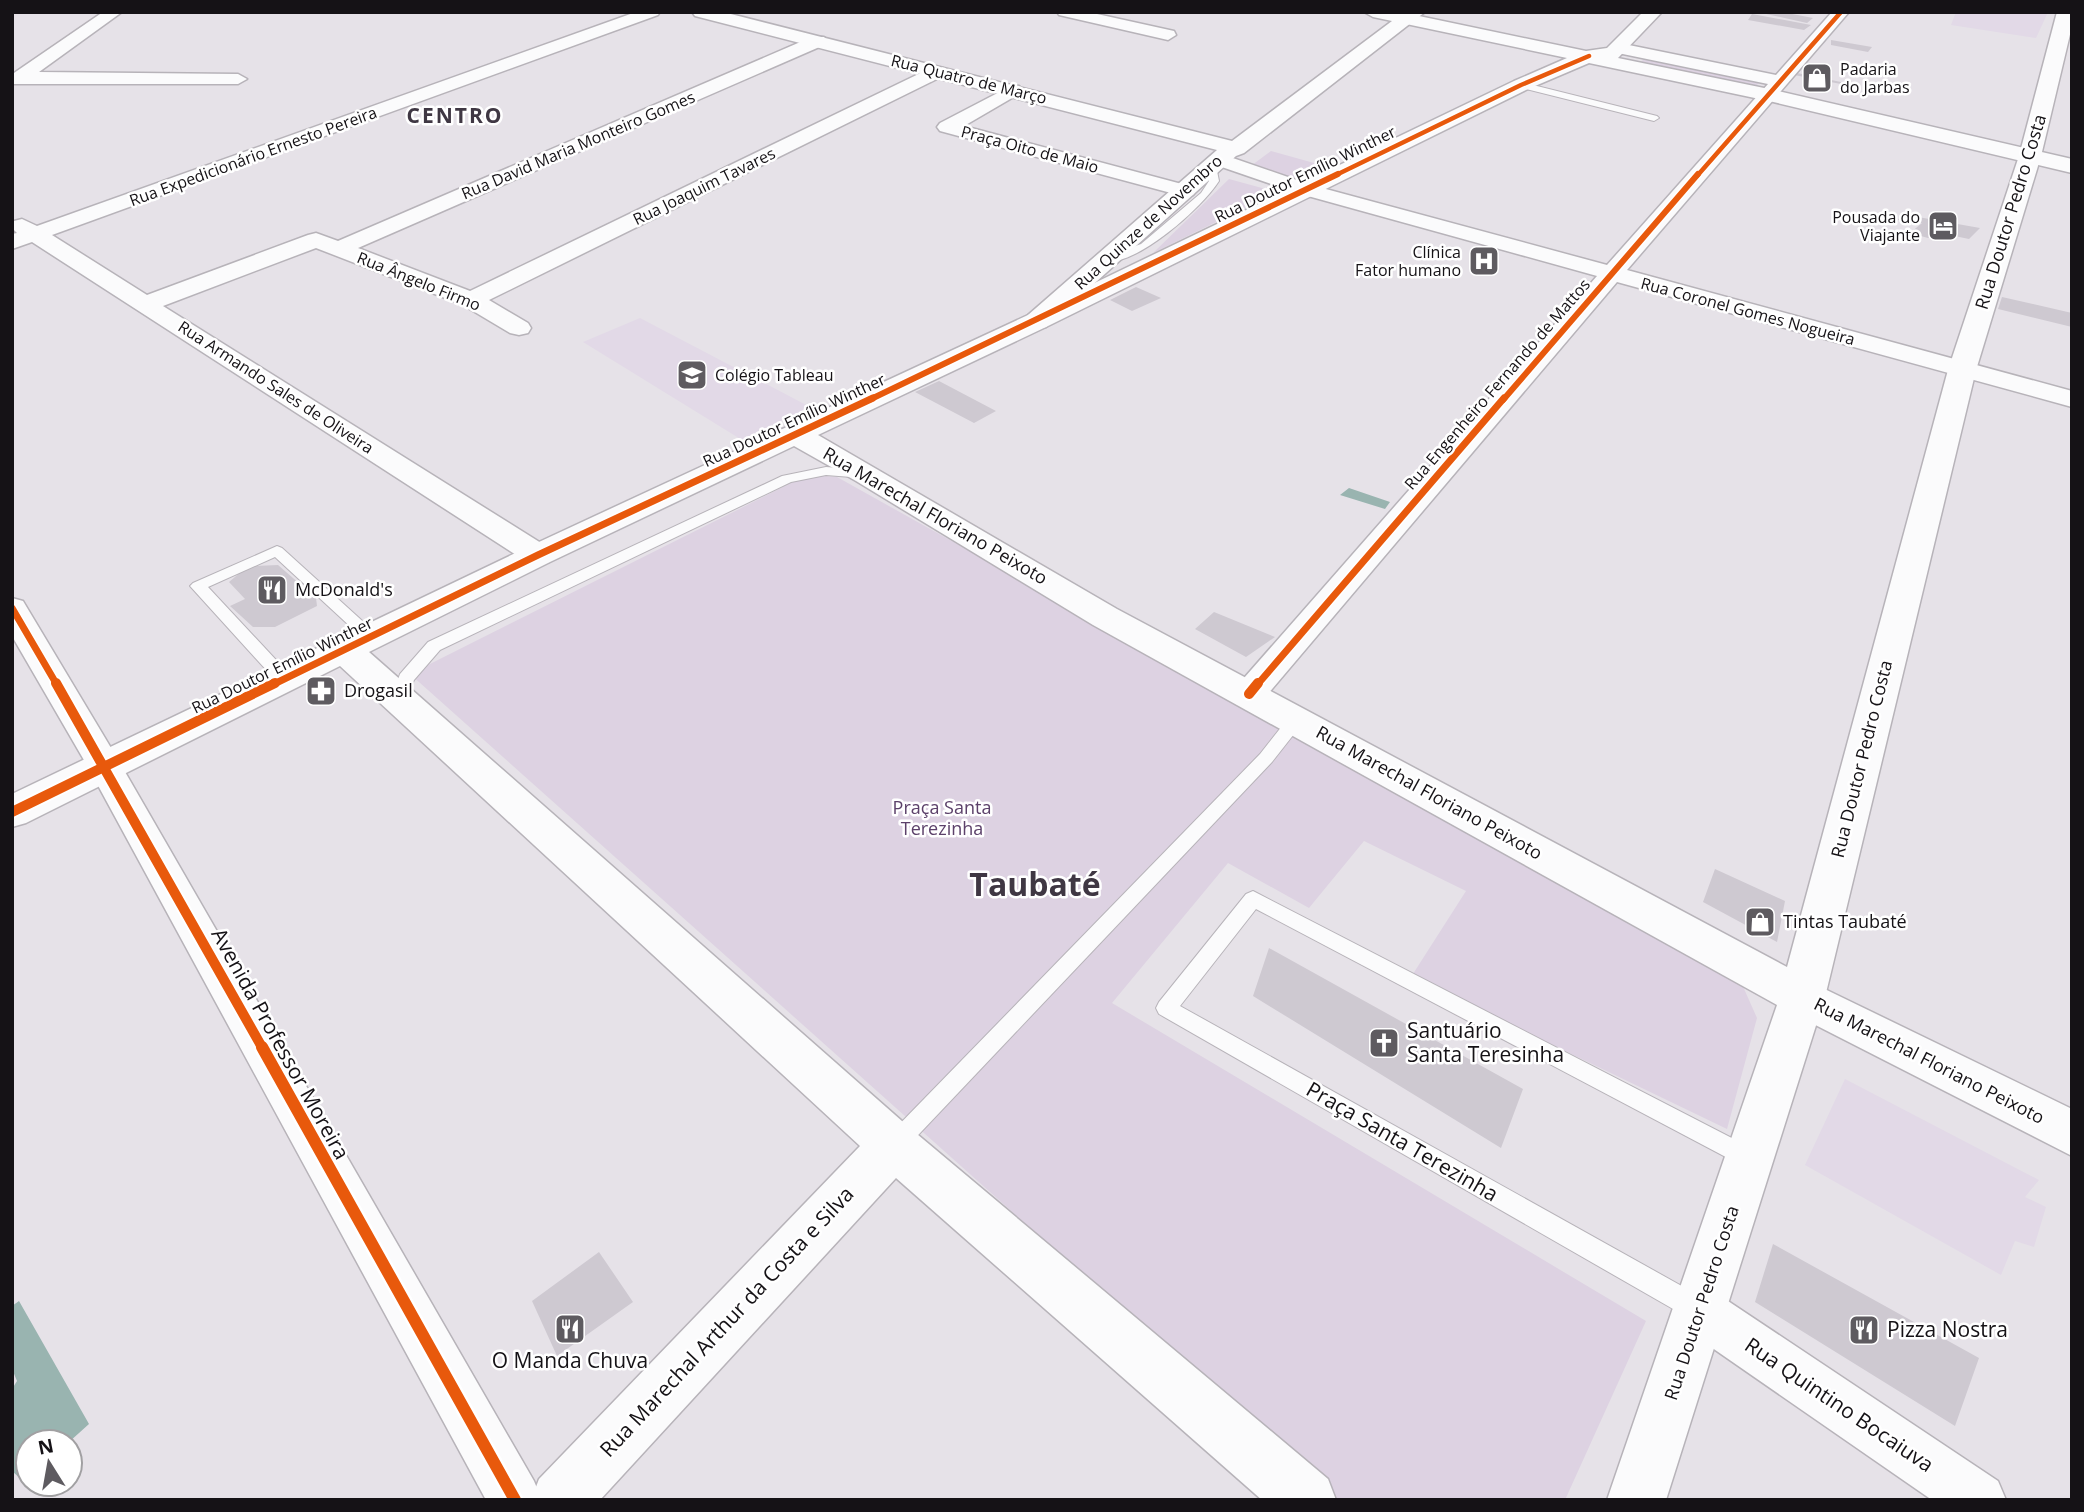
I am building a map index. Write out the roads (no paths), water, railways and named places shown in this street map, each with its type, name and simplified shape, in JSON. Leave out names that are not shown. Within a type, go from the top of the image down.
[{"type":"main road","name":"Rua Quatro de Março","points":[[701,12],[1013,90],[1225,155]]},
{"type":"main road","points":[[1619,48],[1653,12]]},
{"type":"main road","name":"Rua Doutor Pedro Costa","points":[[1636,1500],[1802,997],[1962,370],[2030,156],[2066,12]]},
{"type":"main road","points":[[1368,15],[1589,56],[1640,59],[1775,88],[2072,166]]},
{"type":"main road","points":[[1225,155],[1406,20]]},
{"type":"main road","name":"Rua Doutor Emílio Winther","points":[[12,812],[538,555],[1037,321],[1521,85],[1589,56],[1614,53],[1619,48]]},
{"type":"main road","name":"Rua Quinze de Novembro","points":[[1037,321],[1225,155],[1320,59]]},
{"type":"main road","name":"Rua Marechal Floriano Peixoto","points":[[796,435],[867,474],[1105,617],[1802,997],[2072,1134]]},
{"type":"main road","points":[[358,643],[398,701],[894,1144],[1307,1500]]},
{"type":"main road","name":"Rua Marechal Arthur da Costa e Silva","points":[[560,1500],[894,1144]]},
{"type":"street","points":[[16,80],[114,12]]},
{"type":"street","name":"Rua Expedicionário Ernesto Pereira","points":[[24,238],[652,12]]},
{"type":"street","points":[[1065,12],[1168,35]]},
{"type":"street","name":"Rua Engenheiro Fernando de Mattos","points":[[1250,694],[1611,274],[1841,12]]},
{"type":"street","name":"Rua David Maria Monteiro Gomes","points":[[146,304],[327,244],[818,41]]},
{"type":"street","points":[[1619,48],[1640,59]]},
{"type":"street","name":"Rua Joaquim Tavares","points":[[471,300],[937,72]]},
{"type":"street","points":[[16,80],[238,79]]},
{"type":"street","name":"Praça Oito de Maio","points":[[1013,90],[947,127],[1186,191]]},
{"type":"street","name":"Rua Quatro de Março","points":[[1225,155],[1304,189]]},
{"type":"street","name":"Rua Coronel Gomes Nogueira","points":[[1304,189],[2072,398]]},
{"type":"street","name":"Rua Armando Sales de Oliveira","points":[[12,220],[24,238],[146,304],[538,555]]},
{"type":"street","name":"Rua Ângelo Firmo","points":[[327,244],[471,300],[519,328]]},
{"type":"street","name":"Avenida Professor Moreira","points":[[12,608],[105,767],[515,1500]]},
{"type":"street","name":"Rua Quintino Bocaiuva","points":[[1699,1310],[1979,1500]]},
{"type":"lane","points":[[1521,85],[1654,118]]},
{"type":"lane","points":[[1107,260],[1145,246],[1205,195],[1225,155]]},
{"type":"lane","points":[[398,701],[406,678],[434,646],[787,479],[826,471],[867,474]]},
{"type":"lane","points":[[285,680],[198,586],[277,551],[358,643]]},
{"type":"lane","points":[[894,1144],[1266,758],[1296,720]]},
{"type":"lane","name":"Praça Santa Terezinha","points":[[1699,1310],[1166,1008],[1253,899],[1750,1159]]},
{"type":"place","name":"Padaria do Jarbas","points":[[1817,78]]},
{"type":"place","name":"Pousada do Viajante","points":[[1943,226]]},
{"type":"place","name":"Clínica Fator humano","points":[[1484,261]]},
{"type":"place","name":"Colégio Tableau","points":[[692,375]]},
{"type":"place","name":"McDonald's","points":[[272,590]]},
{"type":"place","name":"Drogasil","points":[[321,691]]},
{"type":"place","name":"Tintas Taubaté","points":[[1760,922]]},
{"type":"place","name":"Santuário Santa Teresinha","points":[[1384,1043]]},
{"type":"place","name":"O Manda Chuva","points":[[570,1329]]},
{"type":"place","name":"Pizza Nostra","points":[[1864,1330]]},
{"type":"district","name":"CENTRO","points":[[455,116]]},
{"type":"district","name":"Taubaté","points":[[1035,885]]}]
